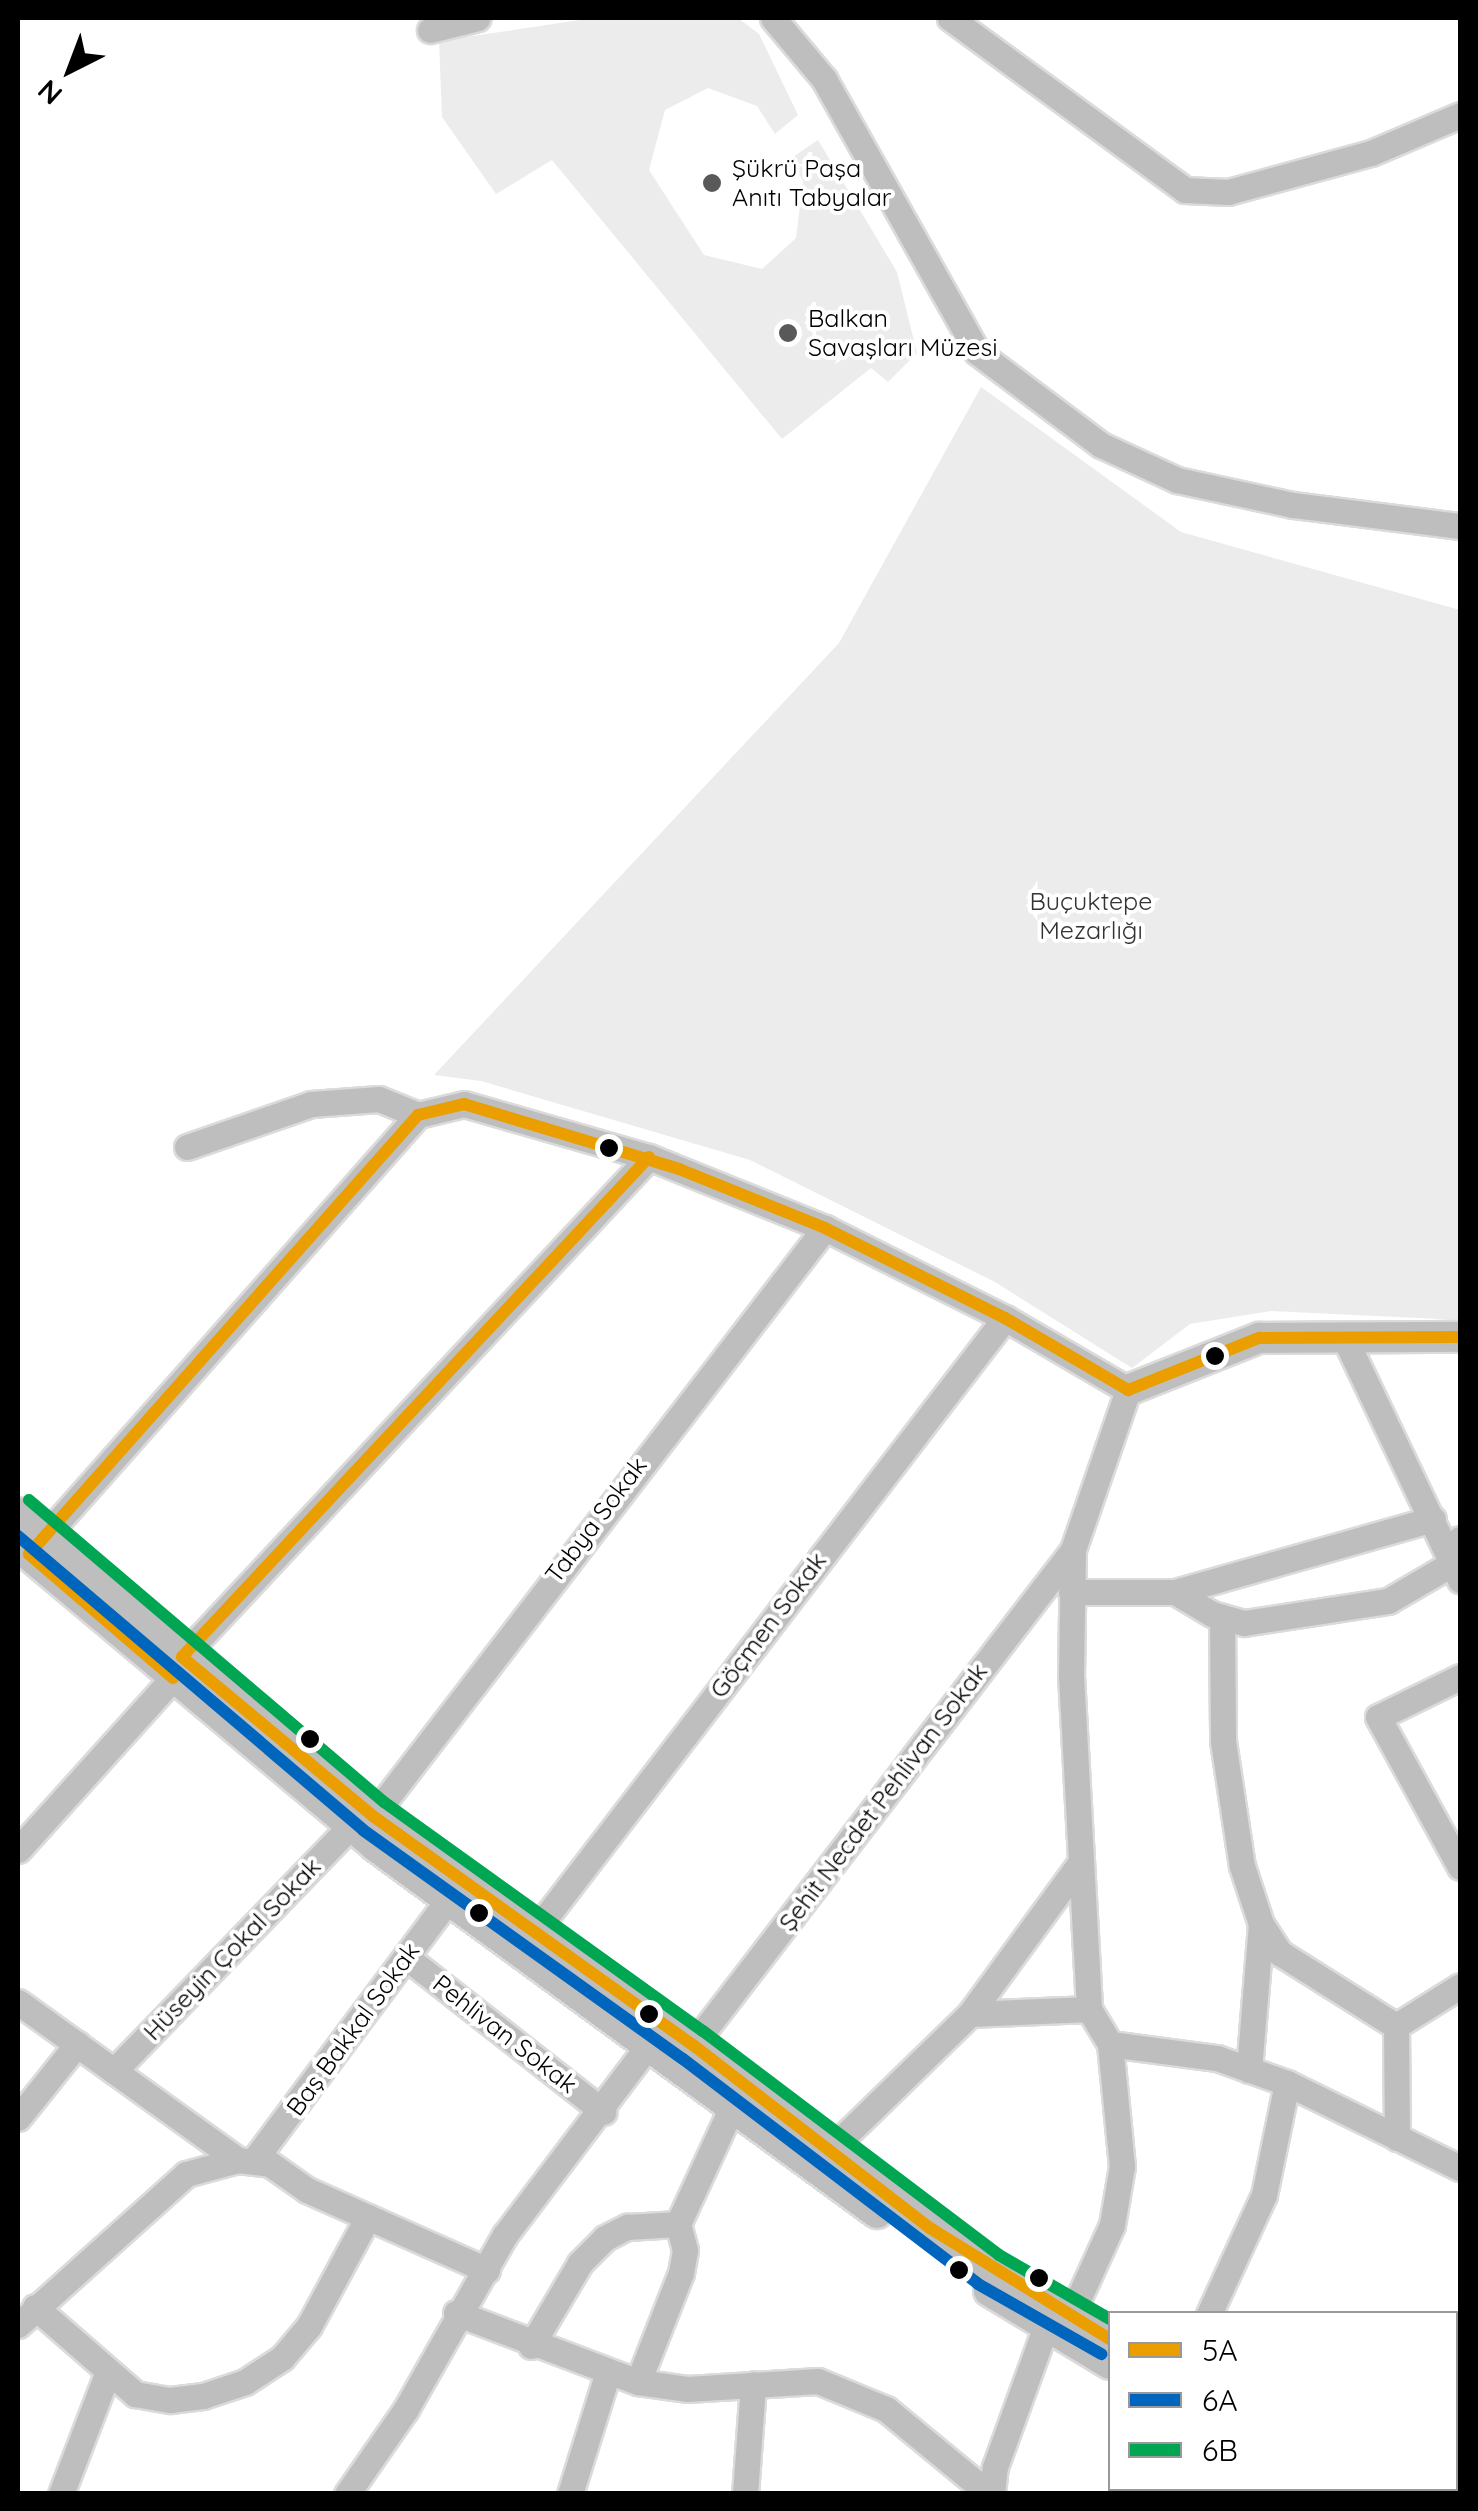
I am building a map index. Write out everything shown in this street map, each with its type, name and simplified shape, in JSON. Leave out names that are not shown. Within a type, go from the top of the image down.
[{"type":"main road","points":[[1128,1390],[1260,1338],[1347,1343],[1460,1337]]},
{"type":"main road","points":[[18,1513],[27,1550],[178,1667],[449,1899],[650,2043],[686,2055],[732,2105],[1108,2363]]},
{"type":"main road","points":[[362,1821],[534,1934],[686,2055],[829,2151],[989,2270],[1058,2328],[1108,2339]]},
{"type":"street","points":[[430,30],[478,18]]},
{"type":"street","points":[[773,18],[824,79],[977,352],[1100,444],[1177,480],[1292,505],[1460,526]]},
{"type":"street","points":[[950,18],[1185,190],[1228,192],[1371,153],[1460,114]]},
{"type":"street","points":[[187,1147],[311,1104],[380,1099],[418,1115]]},
{"type":"street","points":[[27,1550],[418,1115],[464,1104],[649,1157],[825,1228],[1006,1318],[1128,1390],[1072,1550],[1080,1863],[1089,2009],[1110,2044],[1122,2166],[1112,2225],[1058,2328],[995,2467],[990,2494],[886,2409],[818,2380],[687,2389],[638,2382],[607,2375],[456,2313]]},
{"type":"street","points":[[18,1850],[178,1667],[649,1157]]},
{"type":"street","name":"Tabya Sokak","points":[[362,1821],[825,1228]]},
{"type":"street","name":"Göçmen Sokak","points":[[534,1934],[1006,1318]]},
{"type":"street","points":[[1175,1592],[1222,1617],[1244,1623],[1388,1601],[1458,1561],[1432,1520],[1347,1343]]},
{"type":"street","points":[[1072,1592],[1175,1592],[1432,1520]]},
{"type":"street","name":"Şehit Necdet Pehlivan Sokak","points":[[686,2055],[1072,1550]]},
{"type":"street","points":[[1222,1617],[1223,1742],[1242,1866],[1261,1924],[1280,1953],[1396,2026]]},
{"type":"street","points":[[1460,1677],[1378,1717],[1460,1867]]},
{"type":"street","name":"Hüseyin Çokal Sokak","points":[[114,2071],[362,1821]]},
{"type":"street","points":[[829,2151],[970,2014],[1080,1863]]},
{"type":"street","name":"Baş Bakkal Sokak","points":[[246,2159],[449,1899]]},
{"type":"street","points":[[1249,2070],[1261,1924]]},
{"type":"street","name":"Pehlivan Sokak","points":[[406,1957],[604,2112]]},
{"type":"street","points":[[1396,2026],[1460,1986]]},
{"type":"street","points":[[18,2002],[246,2159],[486,2270]]},
{"type":"street","points":[[970,2014],[1089,2009]]},
{"type":"street","points":[[1396,2026],[1397,2138]]},
{"type":"street","points":[[347,2494],[406,2409],[456,2313],[506,2235],[604,2112],[650,2043]]},
{"type":"street","points":[[18,2118],[77,2044]]},
{"type":"street","points":[[1110,2044],[1217,2058],[1287,2083],[1460,2168]]},
{"type":"street","points":[[1210,2311],[1264,2195],[1287,2083]]},
{"type":"street","points":[[638,2382],[681,2273],[686,2250],[678,2224],[732,2105]]},
{"type":"street","points":[[246,2159],[186,2174],[26,2316],[135,2394],[170,2400],[245,2382],[282,2358],[308,2326],[368,2217]]},
{"type":"street","points":[[531,2346],[580,2262],[606,2238],[627,2227],[678,2224]]},
{"type":"street","points":[[61,2494],[107,2374]]},
{"type":"street","points":[[570,2494],[607,2375]]},
{"type":"street","points":[[745,2494],[753,2384]]},
{"type":"green space","points":[[593,18],[738,18],[759,34],[798,115],[775,134],[757,106],[708,88],[665,110],[649,170],[704,255],[762,269],[796,238],[803,181],[790,159],[818,140],[897,272],[917,353],[888,382],[871,368],[782,439],[552,160],[496,194],[442,117],[439,41]]},
{"type":"green space","name":"Buçuktepe Mezarlığı","points":[[981,387],[1181,532],[1460,610],[1460,1320],[1271,1311],[1190,1324],[1132,1368],[995,1282],[750,1160],[481,1081],[434,1075],[839,643]]},
{"type":"transit line","name":"5A","points":[[173,1678],[29,1554],[418,1115],[464,1104],[679,1169],[825,1228],[1005,1318],[1128,1390]]},
{"type":"transit line","name":"5A","points":[[649,1157],[182,1657],[373,1816],[693,2045],[930,2228],[1108,2338]]},
{"type":"transit line","name":"5A","points":[[1128,1390],[1259,1338],[1460,1337]]},
{"type":"transit line","name":"6B","points":[[29,1500],[384,1802],[703,2031],[999,2255],[1108,2318]]},
{"type":"transit line","name":"6A","points":[[18,1536],[363,1830],[683,2059],[978,2284],[1101,2354]]},
{"type":"place","name":"Şükrü Paşa Anıtı Tabyalar","points":[[712,183]]},
{"type":"place","name":"Balkan Savaşları Müzesi","points":[[788,333]]}]
